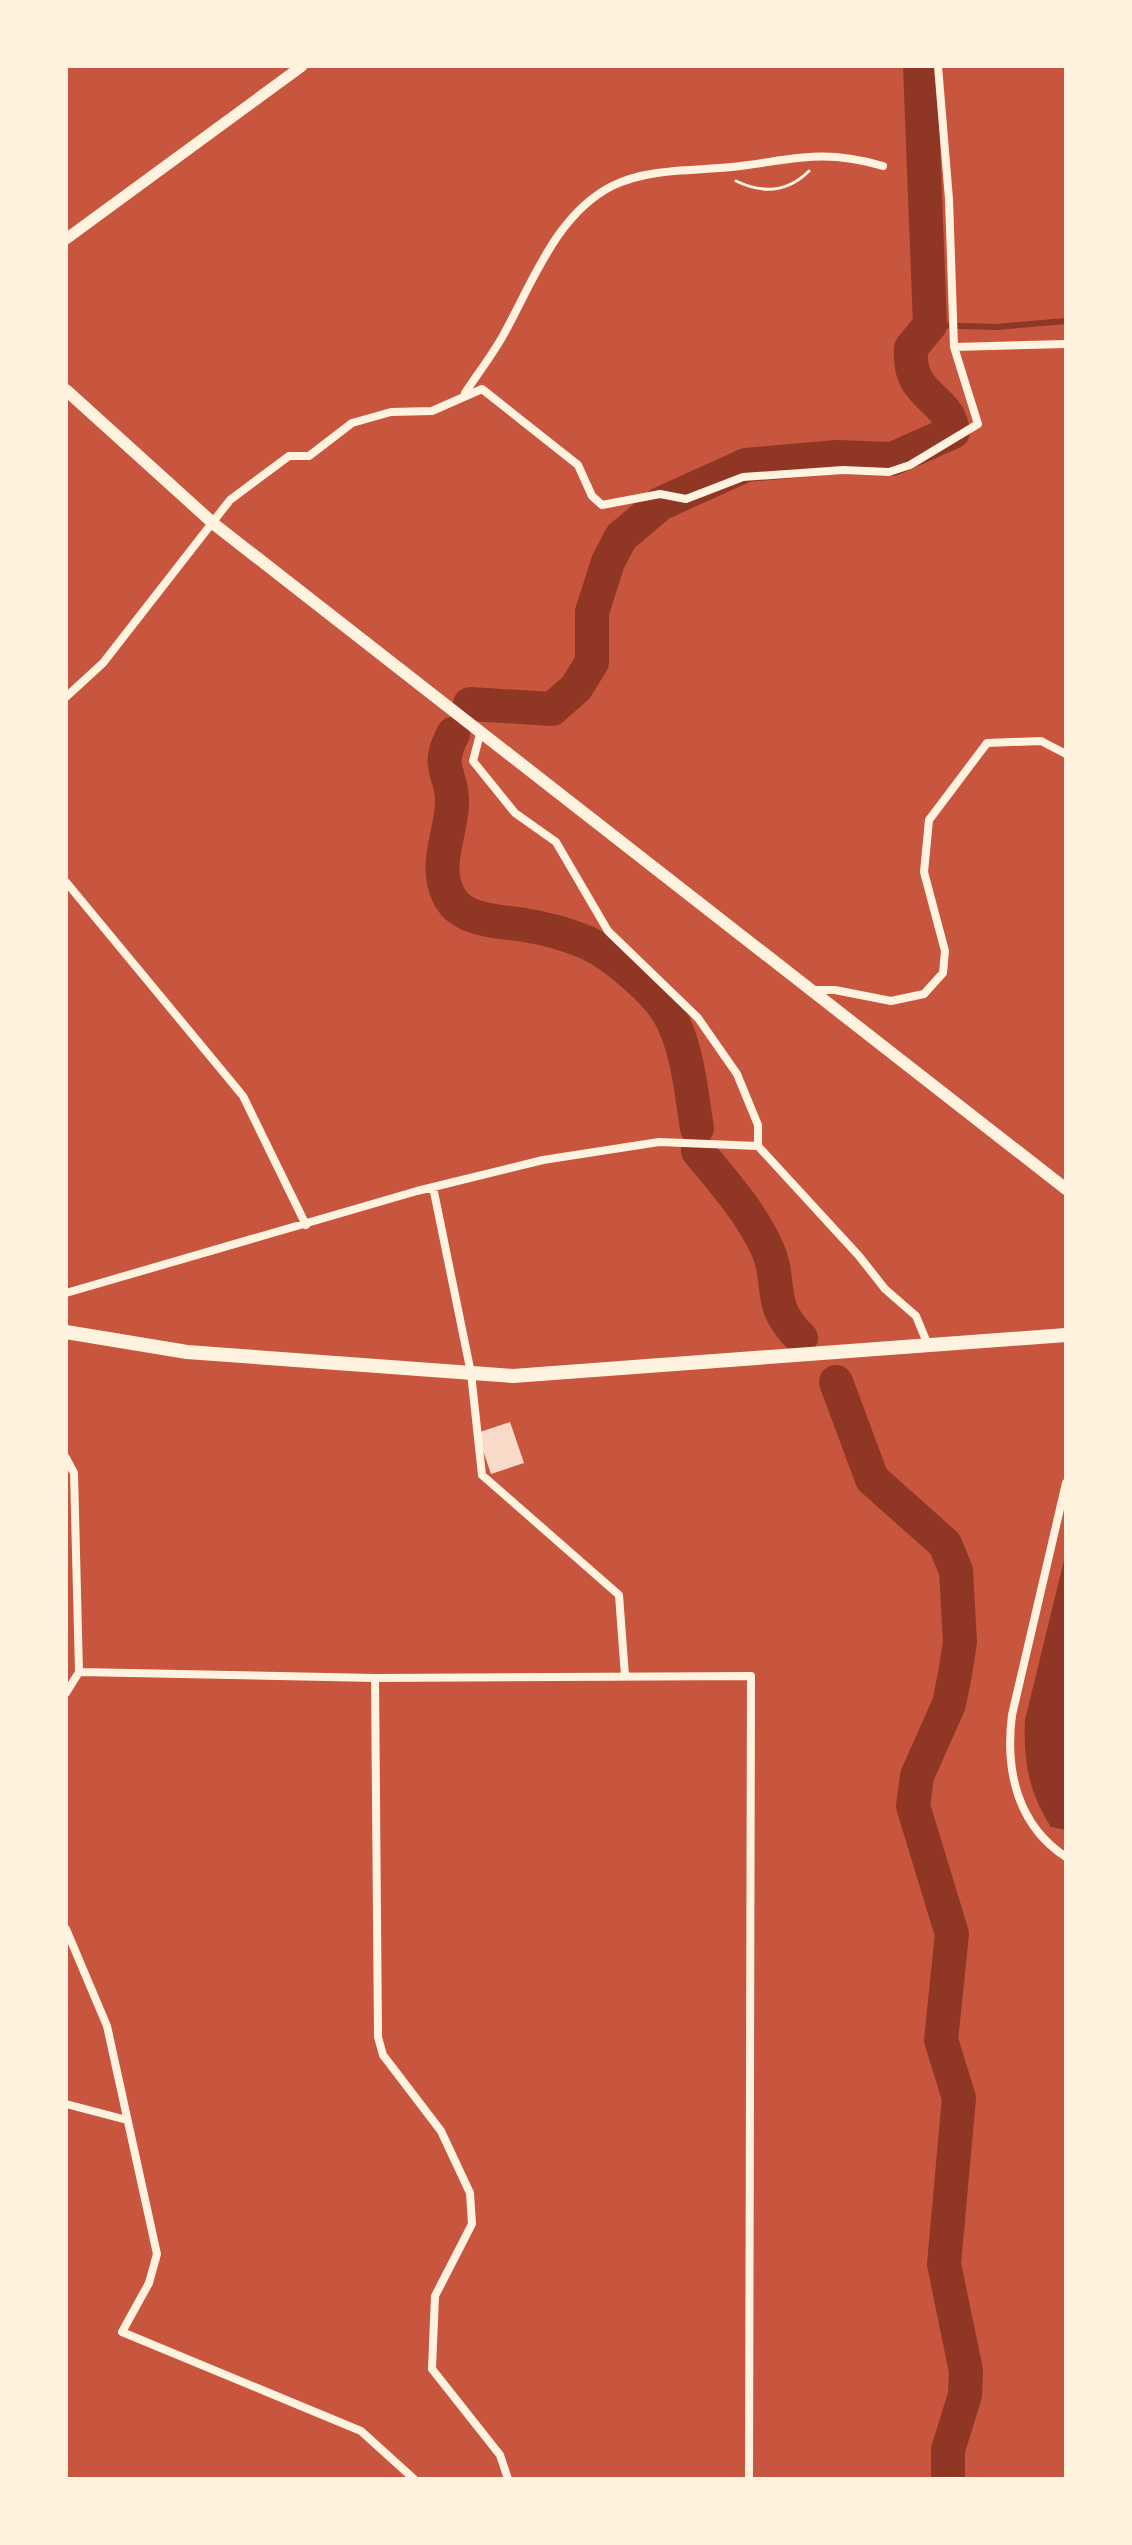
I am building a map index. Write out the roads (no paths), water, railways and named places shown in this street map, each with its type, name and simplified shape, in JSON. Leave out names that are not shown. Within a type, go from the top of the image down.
[{"type":"highway","points":[[66,1332],[187,1352],[513,1376],[1066,1335]]},
{"type":"main road","points":[[66,390],[214,524],[1066,1189]]},
{"type":"street","points":[[66,239],[302,66]]},
{"type":"street","points":[[464,394],[482,389],[578,465],[592,496],[602,505],[660,494],[686,499],[743,477],[843,470],[889,472],[910,465],[978,424],[954,343],[949,199],[938,66]]},
{"type":"street","points":[[66,697],[103,663],[230,500],[289,456],[309,456],[352,423],[391,412],[432,411],[447,407],[464,394],[503,336],[552,244],[580,209],[612,186],[663,172],[822,154],[851,156],[883,166]]},
{"type":"street","points":[[954,343],[1066,344]]},
{"type":"street","points":[[480,734],[473,761],[515,813],[556,842],[608,931],[698,1018],[737,1074],[758,1125],[758,1146],[859,1256],[885,1289],[916,1316],[928,1345]]},
{"type":"street","points":[[810,990],[835,990],[891,1001],[924,994],[943,973],[945,951],[924,872],[929,820],[987,743],[1041,741],[1066,754]]},
{"type":"street","points":[[66,882],[243,1096],[306,1225]]},
{"type":"street","points":[[66,1293],[433,1187],[543,1160],[659,1142],[758,1146]]},
{"type":"street","points":[[433,1187],[471,1373],[482,1475],[619,1595],[625,1676]]},
{"type":"street","points":[[66,1458],[74,1473],[79,1672],[66,1693]]},
{"type":"street","points":[[1066,1483],[1012,1715],[1007,1751],[1022,1805],[1047,1845],[1066,1857]]},
{"type":"street","points":[[79,1672],[375,1678],[751,1676],[749,2479]]},
{"type":"street","points":[[375,1678],[378,2037],[383,2055],[415,2094],[456,2161],[470,2193],[472,2224],[435,2296],[432,2369],[500,2455],[508,2479]]},
{"type":"street","points":[[66,1929],[107,2026],[157,2254],[149,2283],[122,2332],[361,2431],[414,2479]]},
{"type":"street","points":[[66,2104],[127,2120]]},
{"type":"waterway","points":[[470,704],[552,709],[576,688],[592,662],[592,612],[608,562],[621,537],[660,504],[746,465],[837,457],[892,459],[953,432],[944,410],[921,387],[911,365],[911,348],[930,325],[920,66]]},
{"type":"waterway","points":[[930,325],[996,327],[1066,321]]},
{"type":"waterway","points":[[453,734],[445,756],[452,793],[443,860],[448,894],[461,910],[471,915],[540,928],[588,943],[622,965],[645,985],[664,1006],[681,1042],[697,1128]]},
{"type":"waterway","points":[[698,1151],[753,1222],[772,1260],[783,1314],[801,1338]]},
{"type":"waterway","points":[[836,1382],[872,1479],[945,1544],[956,1571],[960,1642],[955,1674],[949,1704],[917,1776],[913,1806],[952,1934],[941,2040],[959,2098],[944,2264],[966,2371],[965,2395],[948,2450],[948,2479]]}]
